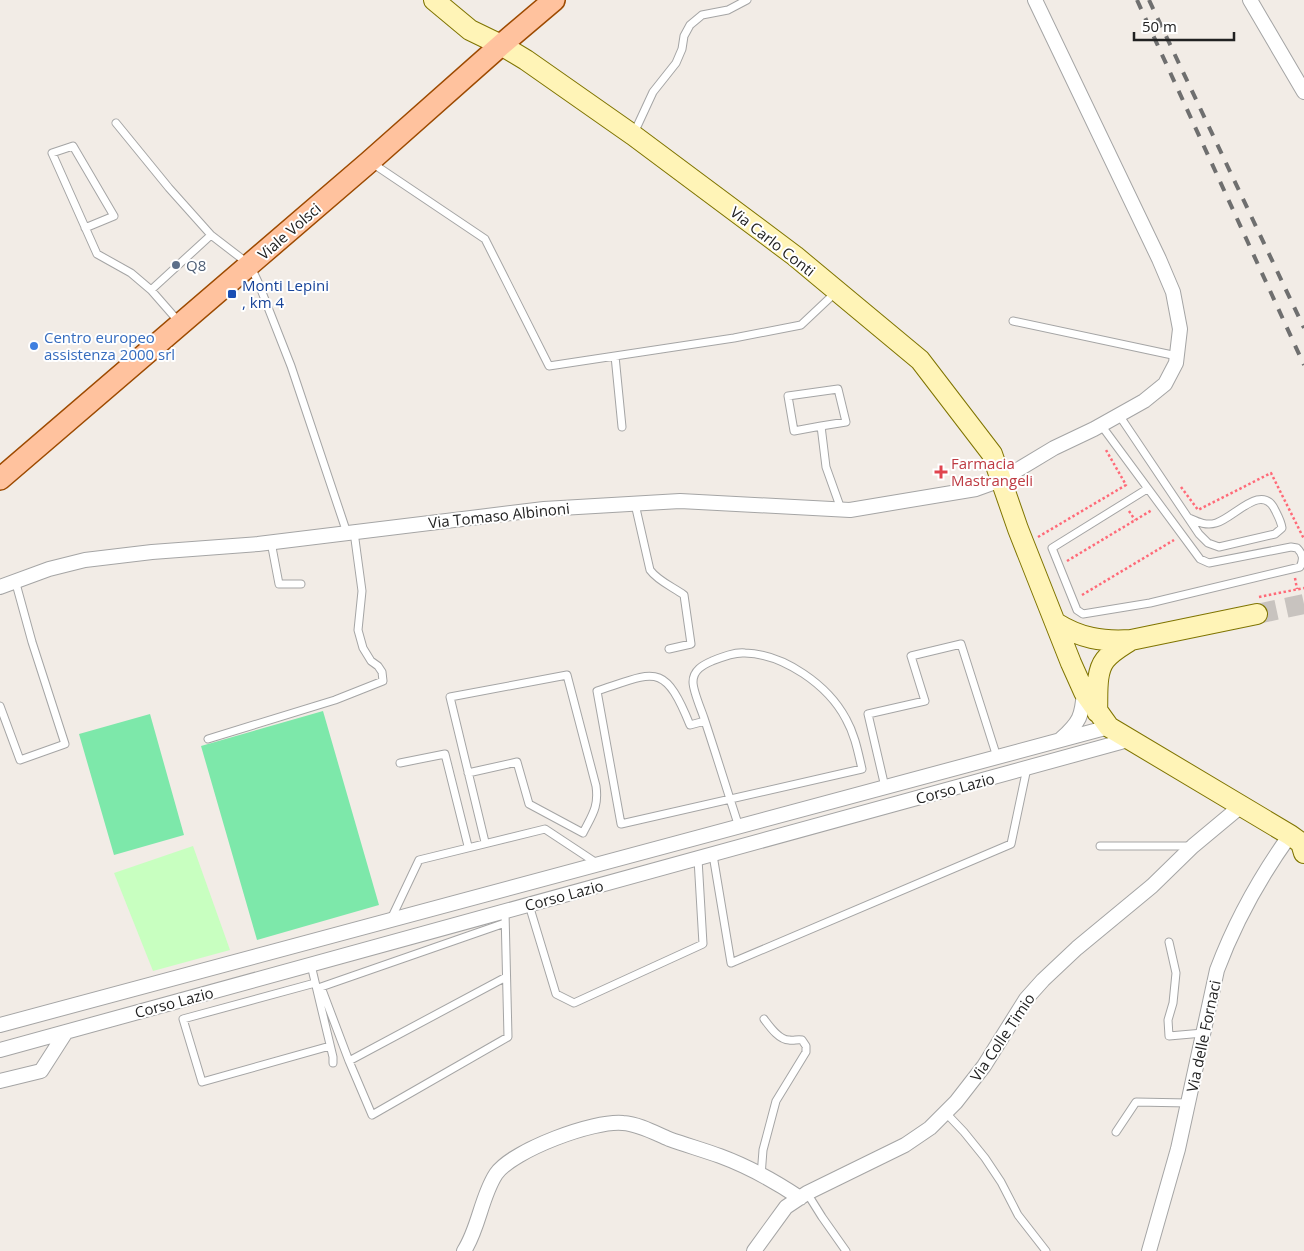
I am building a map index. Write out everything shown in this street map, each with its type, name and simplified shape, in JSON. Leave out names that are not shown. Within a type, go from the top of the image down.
[{"type":"main road","name":"Viale Volsci","points":[[0,479],[369,162],[500,45],[554,0]]},
{"type":"street","name":"Via Carlo Conti","points":[[434,0],[470,30],[533,64],[633,135],[795,256],[920,360],[992,454],[1071,663],[1084,692],[1103,720]]},
{"type":"street","name":"Via Tomaso Albinoni","points":[[0,586],[49,569],[85,560],[152,552],[272,542],[544,509],[680,501],[850,510],[976,489],[1001,480],[1054,448],[1144,401],[1165,384],[1176,363],[1180,329],[1173,292],[1155,250],[1034,0]]},
{"type":"street","points":[[1250,0],[1304,92]]},
{"type":"street","points":[[1056,623],[1070,632],[1096,640],[1131,640],[1257,614]]},
{"type":"street","points":[[1071,663],[1096,640]]},
{"type":"street","points":[[1131,640],[1114,651],[1104,661],[1099,678],[1103,720],[1128,740],[1300,843]]},
{"type":"street","points":[[1071,663],[1088,665],[1104,661]]},
{"type":"street","name":"Corso Lazio","points":[[1058,741],[1073,728],[1082,713],[1084,692]]},
{"type":"street","name":"Corso Lazio","points":[[0,1025],[1058,741],[1103,720]]},
{"type":"street","name":"Corso Lazio","points":[[0,1050],[311,965],[505,918],[529,905],[1128,740]]},
{"type":"street","name":"Via Colle Timio","points":[[754,1251],[786,1208],[804,1196],[905,1145],[930,1128],[956,1102],[984,1066],[1026,1000],[1043,980],[1077,948],[1152,886],[1193,846],[1241,806]]},
{"type":"street","name":"Via delle Fornaci","points":[[1148,1251],[1166,1193],[1217,970],[1227,944],[1256,886],[1300,843]]},
{"type":"street","points":[[0,1014],[15,1021]]},
{"type":"street","points":[[0,1081],[41,1071],[66,1032]]},
{"type":"street","points":[[464,1251],[471,1239],[496,1174],[508,1162],[547,1141],[596,1126],[623,1122],[643,1128],[688,1146],[720,1156],[804,1196]]},
{"type":"lane","points":[[633,135],[654,92],[676,63],[682,49],[684,36],[690,25],[702,15],[728,10],[747,0]]},
{"type":"lane","points":[[116,123],[169,188],[211,234],[250,264],[291,366],[350,532],[362,592],[358,630],[363,648],[371,661],[382,672],[383,681],[334,700],[208,739]]},
{"type":"lane","points":[[86,228],[114,216],[73,146],[52,154],[97,254],[131,273],[150,290],[181,324]]},
{"type":"lane","points":[[369,162],[485,239],[549,366],[734,338],[801,325],[837,291]]},
{"type":"lane","points":[[150,290],[211,234]]},
{"type":"lane","points":[[1013,321],[1177,356]]},
{"type":"lane","points":[[615,356],[622,427]]},
{"type":"lane","points":[[838,389],[846,422],[821,426],[794,431],[788,396],[838,389]]},
{"type":"lane","points":[[1119,415],[1189,518],[1208,544],[1218,547],[1275,534],[1282,528],[1272,503],[1267,499],[1259,498],[1218,522],[1200,523],[1189,518]]},
{"type":"lane","points":[[821,426],[826,467],[841,509]]},
{"type":"lane","points":[[1097,427],[1147,489],[1200,559],[1209,563],[1291,547],[1297,548],[1302,553],[1303,561],[1300,567],[1150,603],[1083,614],[1077,610],[1052,548],[1147,489]]},
{"type":"lane","points":[[635,504],[650,570],[655,578],[684,595],[691,644],[669,648]]},
{"type":"lane","points":[[272,542],[279,584],[301,584]]},
{"type":"lane","points":[[0,706],[20,760],[65,744],[32,642],[15,580]]},
{"type":"lane","points":[[885,787],[868,714],[925,701],[911,656],[961,644],[997,757]]},
{"type":"lane","points":[[705,721],[690,725],[682,703],[672,688],[657,676],[645,676],[598,691],[621,824],[730,799],[862,769],[855,740],[846,718],[835,702],[816,683],[785,662],[744,652],[726,655],[703,665],[695,673],[693,683],[705,721],[730,799],[739,827]]},
{"type":"lane","points":[[468,773],[517,762],[529,804],[583,833],[596,808],[598,798],[567,675],[450,697],[468,773],[485,842]]},
{"type":"lane","points":[[400,763],[445,754],[468,846]]},
{"type":"lane","points":[[713,855],[731,963],[1011,844],[1027,768]]},
{"type":"lane","points":[[390,920],[419,860],[468,846],[545,829],[598,865]]},
{"type":"lane","points":[[1100,846],[1193,846]]},
{"type":"lane","points":[[529,905],[556,994],[574,1003],[703,944],[698,858]]},
{"type":"lane","points":[[505,918],[508,1037],[372,1115],[321,987],[505,918]]},
{"type":"lane","points":[[1169,942],[1176,973],[1173,1003],[1168,1020],[1169,1036],[1203,1032]]},
{"type":"lane","points":[[311,965],[333,1063]]},
{"type":"lane","points":[[349,1061],[506,977]]},
{"type":"lane","points":[[315,983],[183,1020],[202,1082],[330,1046]]},
{"type":"lane","points":[[761,1176],[763,1150],[776,1101],[806,1052],[806,1046],[802,1040],[782,1038],[764,1019]]},
{"type":"lane","points":[[1116,1132],[1136,1102],[1188,1103]]},
{"type":"lane","points":[[945,1112],[985,1158],[1001,1182],[1018,1215],[1046,1251]]},
{"type":"lane","points":[[804,1196],[822,1217],[846,1251]]},
{"type":"path","points":[[1037,538],[1126,485],[1097,427]]},
{"type":"path","points":[[1180,486],[1198,510],[1271,473],[1304,538]]},
{"type":"path","points":[[1073,600],[1176,538]]},
{"type":"green space","points":[[323,711],[379,905],[257,940],[201,746]]},
{"type":"green space","points":[[150,714],[184,835],[114,855],[79,734]]},
{"type":"green space","points":[[193,846],[230,950],[153,971],[114,873]]},
{"type":"tunnel","points":[[1257,614],[1304,604]]},
{"type":"railway","points":[[1137,0],[1304,365]]},
{"type":"railway","points":[[1149,0],[1304,328]]},
{"type":"place","name":"Q8","points":[[176,265]]},
{"type":"place","name":"Monti Lepini , km 4","points":[[232,294]]},
{"type":"place","name":"Centro europeo assistenza 2000 srl","points":[[34,346]]},
{"type":"place","name":"Farmacia Mastrangeli","points":[[941,472]]}]
